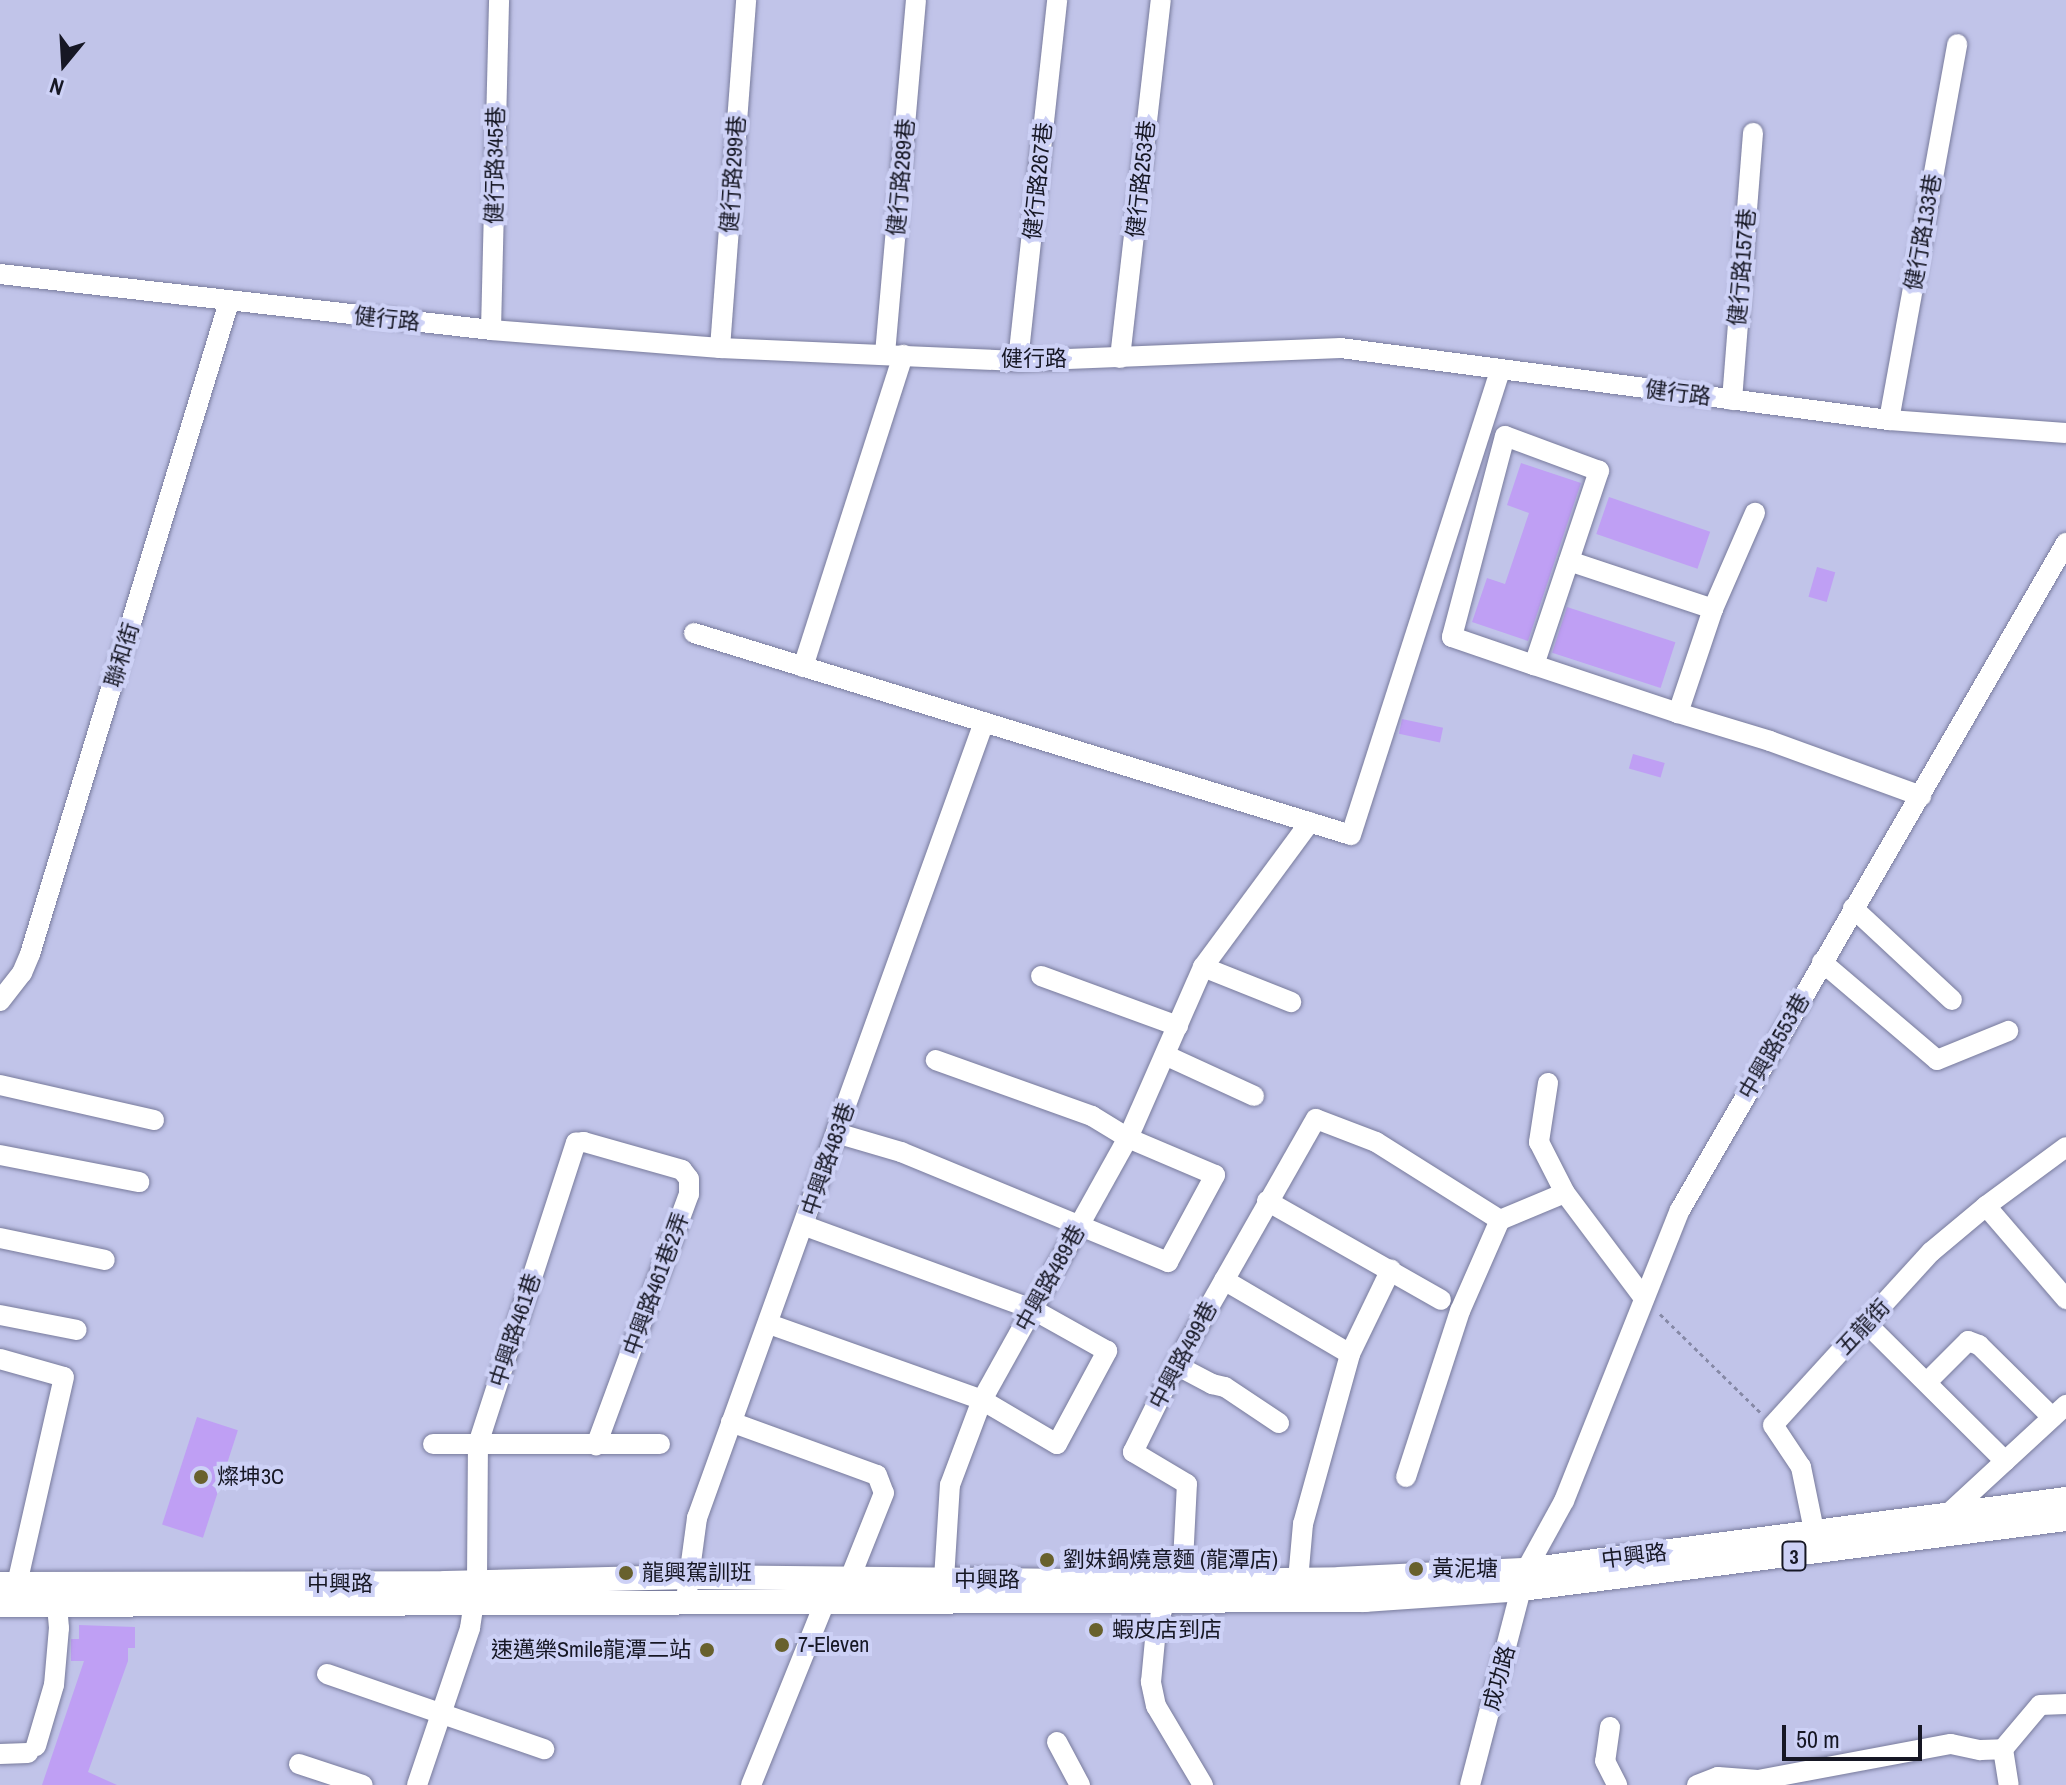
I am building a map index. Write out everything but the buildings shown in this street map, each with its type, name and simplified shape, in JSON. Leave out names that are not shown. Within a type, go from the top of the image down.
[{"type":"main road","name":"中興路","points":[[1817,1544],[1950,1512],[2066,1499]]},
{"type":"main road","name":"中興路","points":[[7,1595],[476,1593],[834,1586],[943,1591],[1168,1590],[1365,1600],[1817,1544],[2066,1519]]},
{"type":"main road","name":"中興路","points":[[1168,1590],[1298,1580],[1524,1579]]},
{"type":"main road","name":"中興路","points":[[834,1586],[943,1591]]},
{"type":"street","name":"健行路345巷","points":[[491,330],[499,0]]},
{"type":"street","name":"健行路299巷","points":[[720,348],[746,0]]},
{"type":"street","name":"健行路289巷","points":[[803,667],[894,355],[916,0]]},
{"type":"street","name":"健行路267巷","points":[[1018,361],[1057,0]]},
{"type":"street","name":"健行路253巷","points":[[1120,358],[1161,0]]},
{"type":"street","name":"健行路133巷","points":[[1889,420],[1957,44]]},
{"type":"street","name":"健行路157巷","points":[[1732,400],[1753,133]]},
{"type":"street","name":"健行路","points":[[0,274],[491,330],[720,348],[1018,361],[1341,348],[1889,420],[2066,433]]},
{"type":"street","name":"聯和街","points":[[0,1001],[22,973],[30,954],[229,302]]},
{"type":"street","points":[[694,633],[1351,835],[1500,371]]},
{"type":"street","points":[[1534,665],[1599,471],[1505,436],[1452,637],[1534,665],[1678,713],[1770,741],[1921,796]]},
{"type":"street","points":[[1678,713],[1713,609],[1755,513]]},
{"type":"street","name":"中興路553巷","points":[[1524,1579],[1564,1501],[1680,1210],[2066,543]]},
{"type":"street","points":[[1569,561],[1713,609]]},
{"type":"street","name":"中興路483巷","points":[[688,1589],[697,1518],[805,1226],[984,722]]},
{"type":"street","name":"中興路489巷","points":[[943,1591],[950,1485],[982,1400],[1128,1138],[1203,967],[1310,822]]},
{"type":"street","points":[[1853,908],[1952,1000]]},
{"type":"street","points":[[1822,962],[1937,1060],[2008,1031]]},
{"type":"street","points":[[1203,967],[1291,1002]]},
{"type":"street","points":[[1041,976],[1178,1026]]},
{"type":"street","points":[[1165,1055],[1254,1096]]},
{"type":"street","points":[[836,1133],[901,1152],[1081,1223],[1168,1262],[1215,1175],[1128,1138],[1092,1116],[936,1060]]},
{"type":"street","points":[[1548,1083],[1539,1142],[1565,1193],[1643,1297]]},
{"type":"street","points":[[0,1085],[154,1120]]},
{"type":"street","name":"中興路499巷","points":[[1168,1590],[1183,1562],[1187,1484],[1133,1452],[1176,1365],[1316,1119],[1376,1142],[1500,1220]]},
{"type":"street","name":"中興路461巷","points":[[417,1785],[470,1628],[476,1593],[478,1444],[576,1143],[634,1157]]},
{"type":"street","name":"五龍街","points":[[1773,1425],[1931,1252],[1986,1206],[2066,1147]]},
{"type":"street","points":[[0,1155],[139,1182]]},
{"type":"street","name":"中興路461巷2弄","points":[[596,1445],[689,1194],[689,1179],[682,1170],[634,1157]]},
{"type":"street","points":[[1406,1477],[1460,1311],[1500,1220],[1565,1193]]},
{"type":"street","points":[[1267,1201],[1441,1300]]},
{"type":"street","points":[[1986,1206],[2066,1299]]},
{"type":"street","points":[[769,1324],[982,1400],[1057,1444],[1107,1351],[1032,1309],[805,1226]]},
{"type":"street","points":[[0,1238],[105,1260]]},
{"type":"street","points":[[1298,1580],[1303,1524],[1350,1354],[1391,1269]]},
{"type":"street","points":[[1224,1280],[1350,1354]]},
{"type":"street","points":[[0,1315],[77,1330]]},
{"type":"street","points":[[1866,1323],[2005,1461]]},
{"type":"street","points":[[1927,1382],[1968,1341],[1979,1345],[2059,1411],[1950,1512]]},
{"type":"street","points":[[0,1359],[64,1377],[7,1595]]},
{"type":"street","points":[[1176,1365],[1212,1384],[1225,1387],[1279,1423]]},
{"type":"street","points":[[731,1422],[877,1475],[884,1493],[834,1586],[751,1785]]},
{"type":"street","points":[[1773,1425],[1801,1467],[1817,1544]]},
{"type":"street","points":[[433,1444],[660,1444]]},
{"type":"street","name":"成功路","points":[[1470,1785],[1524,1579]]},
{"type":"street","points":[[1168,1590],[1156,1629],[1151,1682],[1156,1706],[1203,1785]]},
{"type":"street","points":[[0,1754],[32,1749],[54,1685],[59,1628],[56,1595]]},
{"type":"street","points":[[327,1674],[544,1749]]},
{"type":"street","points":[[1697,1785],[1718,1777],[1758,1780],[1951,1744],[1980,1750],[2003,1749],[2040,1705],[2066,1704]]},
{"type":"street","points":[[1610,1727],[1605,1761],[1617,1785]]},
{"type":"street","points":[[1057,1742],[1080,1785]]},
{"type":"street","points":[[2003,1749],[2009,1785]]},
{"type":"street","points":[[299,1764],[363,1785]]},
{"type":"path","points":[[1643,1297],[1773,1425]]},
{"type":"place","name":"燦坤3C","points":[[201,1477]]},
{"type":"place","name":"劉妹鍋燒意麵 (龍潭店)","points":[[1047,1560]]},
{"type":"place","name":"黃泥塘","points":[[1416,1569]]},
{"type":"place","name":"龍興駕訓班","points":[[626,1573]]},
{"type":"place","name":"蝦皮店到店","points":[[1096,1630]]},
{"type":"place","name":"7-Eleven","points":[[782,1645]]},
{"type":"place","name":"速邁樂Smile龍潭二站","points":[[707,1650]]}]
